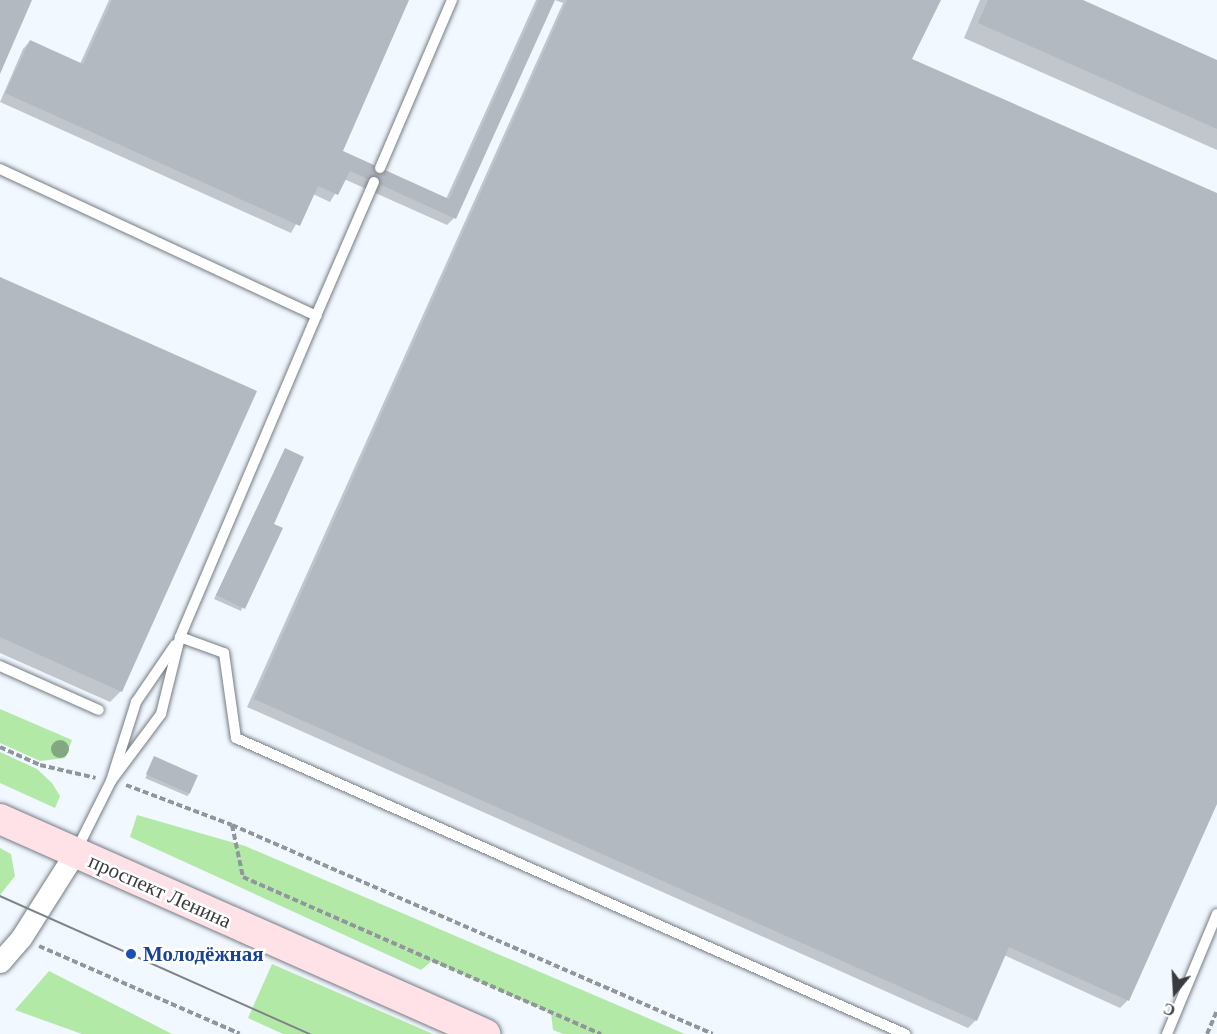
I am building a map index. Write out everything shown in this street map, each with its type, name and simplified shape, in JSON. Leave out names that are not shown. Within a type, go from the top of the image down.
[{"type":"main road","name":"проспект Ленина","points":[[0,819],[485,1034]]},
{"type":"street","points":[[0,962],[21,939],[75,853]]},
{"type":"lane","points":[[381,168],[452,0]]},
{"type":"lane","points":[[0,169],[316,316]]},
{"type":"lane","points":[[111,781],[161,714],[180,637],[374,182]]},
{"type":"lane","points":[[75,853],[111,781],[136,702],[180,637]]},
{"type":"lane","points":[[180,637],[224,653],[236,738],[905,1034]]},
{"type":"lane","points":[[0,666],[99,710]]},
{"type":"lane","points":[[1167,1034],[1217,914]]},
{"type":"path","points":[[0,747],[40,765],[142,789],[232,825],[713,1034]]},
{"type":"path","points":[[232,825],[243,877],[601,1034]]},
{"type":"path","points":[[21,939],[240,1034]]},
{"type":"path","points":[[1207,1034],[1217,1011]]},
{"type":"green space","points":[[0,709],[72,740],[65,758],[40,761],[0,743]]},
{"type":"green space","points":[[0,752],[37,769],[52,783],[60,796],[55,808],[0,783]]},
{"type":"green space","points":[[137,815],[245,846],[685,1034],[563,1034],[553,1030],[551,1013],[432,961],[421,970],[130,837]]},
{"type":"green space","points":[[0,848],[11,854],[15,876],[0,895]]},
{"type":"green space","points":[[272,964],[433,1034],[283,1034],[248,1018]]},
{"type":"green space","points":[[49,971],[172,1034],[82,1034],[15,1010]]},
{"type":"building","points":[[0,0],[32,0],[0,74]]},
{"type":"building","points":[[112,0],[409,0],[343,151],[449,199],[539,0],[555,0],[456,219],[350,171],[338,195],[318,186],[300,226],[5,93],[30,40],[83,64]]},
{"type":"building","points":[[567,0],[941,0],[912,59],[1217,193],[1217,804],[1129,1001],[1009,947],[977,1021],[254,699]]},
{"type":"building","points":[[988,0],[1083,0],[1217,60],[1217,129],[978,23]]},
{"type":"building","points":[[0,277],[257,391],[122,692],[0,637]]},
{"type":"building","points":[[285,448],[304,457],[274,524],[283,528],[245,609],[216,595]]},
{"type":"building","points":[[154,756],[198,776],[190,794],[146,774]]},
{"type":"tram line","points":[[0,896],[310,1034]]},
{"type":"place","name":"Молодёжная","points":[[131,954]]}]
